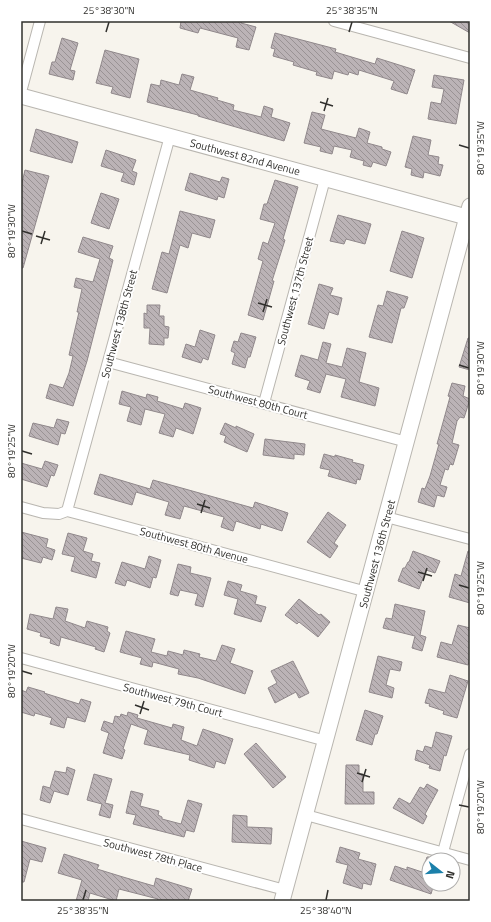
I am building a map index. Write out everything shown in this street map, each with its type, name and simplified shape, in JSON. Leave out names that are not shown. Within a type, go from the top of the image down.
[{"type":"street","points":[[21,92],[40,21]]},
{"type":"street","points":[[334,21],[470,58]]},
{"type":"street","name":"Southwest 82nd Avenue","points":[[21,96],[325,179],[469,214]]},
{"type":"street","name":"Southwest 138th Street","points":[[67,511],[170,136]]},
{"type":"street","name":"Southwest 137th Street","points":[[264,403],[325,179]]},
{"type":"street","name":"Southwest 136th Street","points":[[284,896],[469,214]]},
{"type":"street","name":"Southwest 80th Court","points":[[108,362],[407,442]]},
{"type":"street","name":"Southwest 80th Avenue","points":[[21,507],[50,514],[67,511],[367,592]]},
{"type":"street","points":[[386,516],[470,539]]},
{"type":"street","name":"Southwest 79th Court","points":[[21,658],[326,741]]},
{"type":"street","points":[[306,815],[443,852],[470,754]]},
{"type":"street","name":"Southwest 78th Place","points":[[21,819],[284,896]]},
{"type":"building","points":[[181,21],[242,21],[241,23],[256,27],[249,50],[236,47],[238,38],[200,28],[198,33],[180,28]]},
{"type":"building","points":[[449,21],[470,21],[470,33]]},
{"type":"building","points":[[275,33],[336,49],[335,52],[375,64],[377,58],[415,70],[407,94],[391,89],[394,81],[359,70],[358,75],[349,72],[348,75],[334,71],[332,79],[316,75],[317,72],[293,65],[294,62],[273,56],[275,49],[271,48]]},
{"type":"building","points":[[62,38],[78,43],[70,70],[75,71],[73,80],[49,74],[52,62],[55,62]]},
{"type":"building","points":[[105,50],[139,59],[130,98],[111,93],[113,87],[96,83]]},
{"type":"building","points":[[182,74],[194,77],[190,90],[218,98],[217,100],[234,105],[233,110],[261,117],[264,106],[273,109],[271,117],[290,123],[284,141],[198,115],[147,102],[151,84],[160,86],[161,80],[179,85]]},
{"type":"building","points":[[434,75],[464,80],[456,124],[428,119],[431,102],[441,104],[444,89],[432,87]]},
{"type":"building","points":[[312,112],[325,115],[321,129],[356,138],[359,128],[370,132],[367,143],[382,147],[382,149],[391,152],[386,166],[373,162],[371,167],[363,165],[364,161],[350,157],[352,150],[334,146],[332,154],[320,151],[321,147],[304,143]]},
{"type":"building","points":[[36,129],[78,142],[72,163],[30,151]]},
{"type":"building","points":[[413,136],[431,140],[428,155],[439,157],[438,164],[443,165],[440,176],[424,172],[423,178],[411,175],[412,169],[405,167]]},
{"type":"building","points":[[106,150],[136,160],[132,171],[137,173],[134,185],[121,181],[124,173],[101,166]]},
{"type":"building","points":[[25,170],[49,176],[23,268],[21,268],[21,187]]},
{"type":"building","points":[[190,173],[220,182],[222,177],[229,179],[224,198],[218,196],[217,200],[185,190]]},
{"type":"building","points":[[275,180],[298,187],[283,239],[285,240],[272,281],[274,281],[263,320],[248,315],[263,261],[258,259],[263,242],[268,244],[275,223],[260,219],[264,204],[267,204]]},
{"type":"building","points":[[101,193],[119,199],[109,229],[91,223]]},
{"type":"building","points":[[180,211],[215,220],[210,238],[192,233],[188,248],[180,245],[167,293],[152,289],[162,252],[169,254]]},
{"type":"building","points":[[338,215],[371,224],[365,244],[346,239],[344,244],[330,241]]},
{"type":"building","points":[[402,231],[424,238],[412,278],[390,271]]},
{"type":"building","points":[[83,237],[113,246],[109,258],[113,260],[87,361],[73,406],[46,398],[50,384],[63,388],[69,373],[73,356],[69,355],[79,312],[77,312],[82,289],[74,287],[76,278],[93,282],[100,259],[78,252]]},
{"type":"building","points":[[319,284],[333,288],[330,295],[342,298],[338,315],[329,312],[324,329],[308,324]]},
{"type":"building","points":[[387,291],[408,297],[404,308],[401,308],[392,343],[369,337],[378,305],[383,306]]},
{"type":"building","points":[[147,305],[160,305],[159,316],[164,316],[164,326],[169,327],[168,338],[164,338],[164,345],[149,344],[150,328],[144,328],[144,313],[147,314]]},
{"type":"building","points":[[200,330],[215,335],[208,360],[203,358],[201,363],[182,357],[186,344],[195,347]]},
{"type":"building","points":[[241,333],[256,337],[245,368],[232,364],[235,353],[231,351],[234,341],[238,342]]},
{"type":"building","points":[[468,338],[470,338],[470,370],[459,367]]},
{"type":"building","points":[[323,342],[331,344],[326,363],[342,367],[347,348],[366,353],[359,382],[379,388],[375,406],[341,397],[346,379],[326,374],[320,393],[307,389],[310,381],[295,376],[301,355],[318,360]]},
{"type":"building","points":[[452,383],[465,386],[463,396],[470,399],[464,418],[460,417],[457,421],[452,443],[459,445],[453,465],[450,464],[448,470],[445,469],[440,485],[447,487],[444,497],[437,495],[434,507],[418,502],[422,488],[425,489],[430,476],[439,444],[437,444],[450,397],[448,396]]},
{"type":"building","points":[[122,391],[146,398],[147,394],[158,397],[157,401],[183,409],[185,403],[201,408],[193,434],[176,428],[173,437],[159,433],[165,414],[145,409],[141,425],[127,421],[131,407],[119,404]]},
{"type":"building","points":[[57,419],[69,422],[65,434],[61,433],[58,445],[29,436],[33,423],[54,428]]},
{"type":"building","points":[[225,423],[254,434],[247,452],[224,442],[226,436],[220,434]]},
{"type":"building","points":[[265,439],[305,444],[304,455],[294,454],[294,459],[263,455]]},
{"type":"building","points":[[324,454],[335,457],[335,455],[364,465],[360,480],[357,479],[356,484],[328,476],[330,470],[320,468]]},
{"type":"building","points":[[45,461],[58,465],[54,476],[51,475],[47,487],[21,479],[21,463],[42,469]]},
{"type":"building","points":[[100,474],[150,489],[153,480],[253,508],[255,502],[288,513],[282,531],[261,524],[260,529],[236,521],[233,531],[221,527],[224,517],[184,506],[180,519],[165,515],[169,502],[136,492],[132,505],[94,494]]},
{"type":"building","points":[[328,512],[346,525],[334,543],[338,546],[330,558],[307,542]]},
{"type":"building","points":[[21,532],[48,539],[46,547],[55,550],[52,560],[43,557],[41,563],[21,558]]},
{"type":"building","points":[[68,533],[87,538],[83,551],[93,554],[91,561],[100,563],[96,578],[71,571],[75,557],[62,554]]},
{"type":"building","points":[[413,551],[440,561],[435,573],[426,570],[419,589],[398,581],[403,568],[405,568],[409,562]]},
{"type":"building","points":[[468,551],[470,551],[470,603],[449,597],[455,574],[461,576]]},
{"type":"building","points":[[149,556],[161,560],[156,578],[153,577],[150,588],[127,580],[125,586],[115,583],[122,562],[145,569]]},
{"type":"building","points":[[178,564],[191,567],[190,573],[211,578],[203,607],[195,605],[198,594],[180,590],[178,596],[170,594]]},
{"type":"building","points":[[228,581],[242,585],[240,591],[257,596],[255,604],[266,607],[261,622],[234,614],[238,599],[224,595]]},
{"type":"building","points":[[299,599],[330,622],[318,637],[299,622],[297,624],[285,615]]},
{"type":"building","points":[[395,604],[425,611],[420,635],[426,637],[422,651],[412,648],[415,636],[383,628],[386,618],[392,619]]},
{"type":"building","points":[[56,607],[68,609],[65,621],[85,628],[87,621],[108,627],[107,631],[110,633],[104,652],[95,649],[96,647],[61,637],[59,646],[50,643],[51,639],[40,636],[41,633],[27,629],[30,614],[53,619]]},
{"type":"building","points":[[458,625],[470,628],[470,658],[468,665],[437,657],[441,642],[452,645]]},
{"type":"building","points":[[126,631],[155,639],[151,652],[167,656],[168,651],[183,655],[184,650],[200,654],[199,657],[216,661],[222,645],[235,649],[230,663],[253,671],[245,694],[198,678],[178,674],[179,669],[153,662],[152,667],[140,664],[142,658],[120,652]]},
{"type":"building","points":[[378,656],[402,662],[400,671],[390,669],[386,685],[394,688],[392,698],[369,692]]},
{"type":"building","points":[[293,661],[309,693],[299,698],[296,692],[275,703],[268,688],[277,683],[271,671]]},
{"type":"building","points":[[450,675],[468,681],[457,718],[443,714],[444,711],[429,706],[430,704],[425,703],[429,689],[445,693]]},
{"type":"building","points":[[28,687],[79,704],[81,699],[91,702],[85,722],[67,717],[64,728],[50,724],[52,718],[35,713],[34,716],[21,712],[21,690],[26,692]]},
{"type":"building","points":[[365,710],[383,716],[372,745],[356,740]]},
{"type":"building","points":[[128,712],[138,715],[137,718],[172,728],[173,724],[184,727],[181,740],[197,746],[203,729],[233,739],[225,764],[216,761],[214,768],[189,760],[190,755],[144,744],[148,730],[131,724],[123,749],[125,750],[122,759],[103,753],[109,733],[101,730],[104,721],[113,724],[115,716],[120,717],[121,714],[127,716]]},
{"type":"building","points":[[436,732],[452,736],[446,756],[444,755],[440,771],[429,768],[430,765],[415,760],[417,750],[423,752],[425,746],[432,748]]},
{"type":"building","points":[[256,743],[286,777],[273,788],[244,754]]},
{"type":"building","points":[[346,765],[359,765],[359,774],[363,774],[363,792],[374,792],[374,804],[345,804]]},
{"type":"building","points":[[67,767],[75,770],[68,795],[54,791],[50,803],[40,800],[43,786],[50,788],[55,771],[66,773]]},
{"type":"building","points":[[94,774],[112,779],[105,803],[113,805],[110,818],[99,815],[102,804],[87,800]]},
{"type":"building","points":[[427,784],[438,790],[425,814],[427,816],[423,824],[393,808],[399,798],[410,804],[420,787],[424,789]]},
{"type":"building","points":[[131,791],[143,794],[140,806],[159,811],[158,815],[162,817],[162,819],[181,824],[188,800],[202,804],[194,832],[186,830],[184,837],[133,824],[136,815],[126,813]]},
{"type":"building","points":[[233,815],[247,816],[247,827],[272,828],[271,844],[232,842]]},
{"type":"building","points":[[21,841],[46,848],[42,862],[30,859],[24,882],[21,882]]},
{"type":"building","points":[[340,847],[360,853],[358,859],[376,864],[371,885],[363,883],[362,889],[343,883],[348,865],[336,862]]},
{"type":"building","points":[[64,854],[99,865],[97,869],[154,886],[156,878],[192,889],[188,901],[157,901],[158,899],[119,889],[116,901],[90,893],[88,901],[76,901],[82,880],[58,873]]},
{"type":"building","points":[[395,866],[407,870],[407,867],[421,872],[421,891],[390,880]]}]
